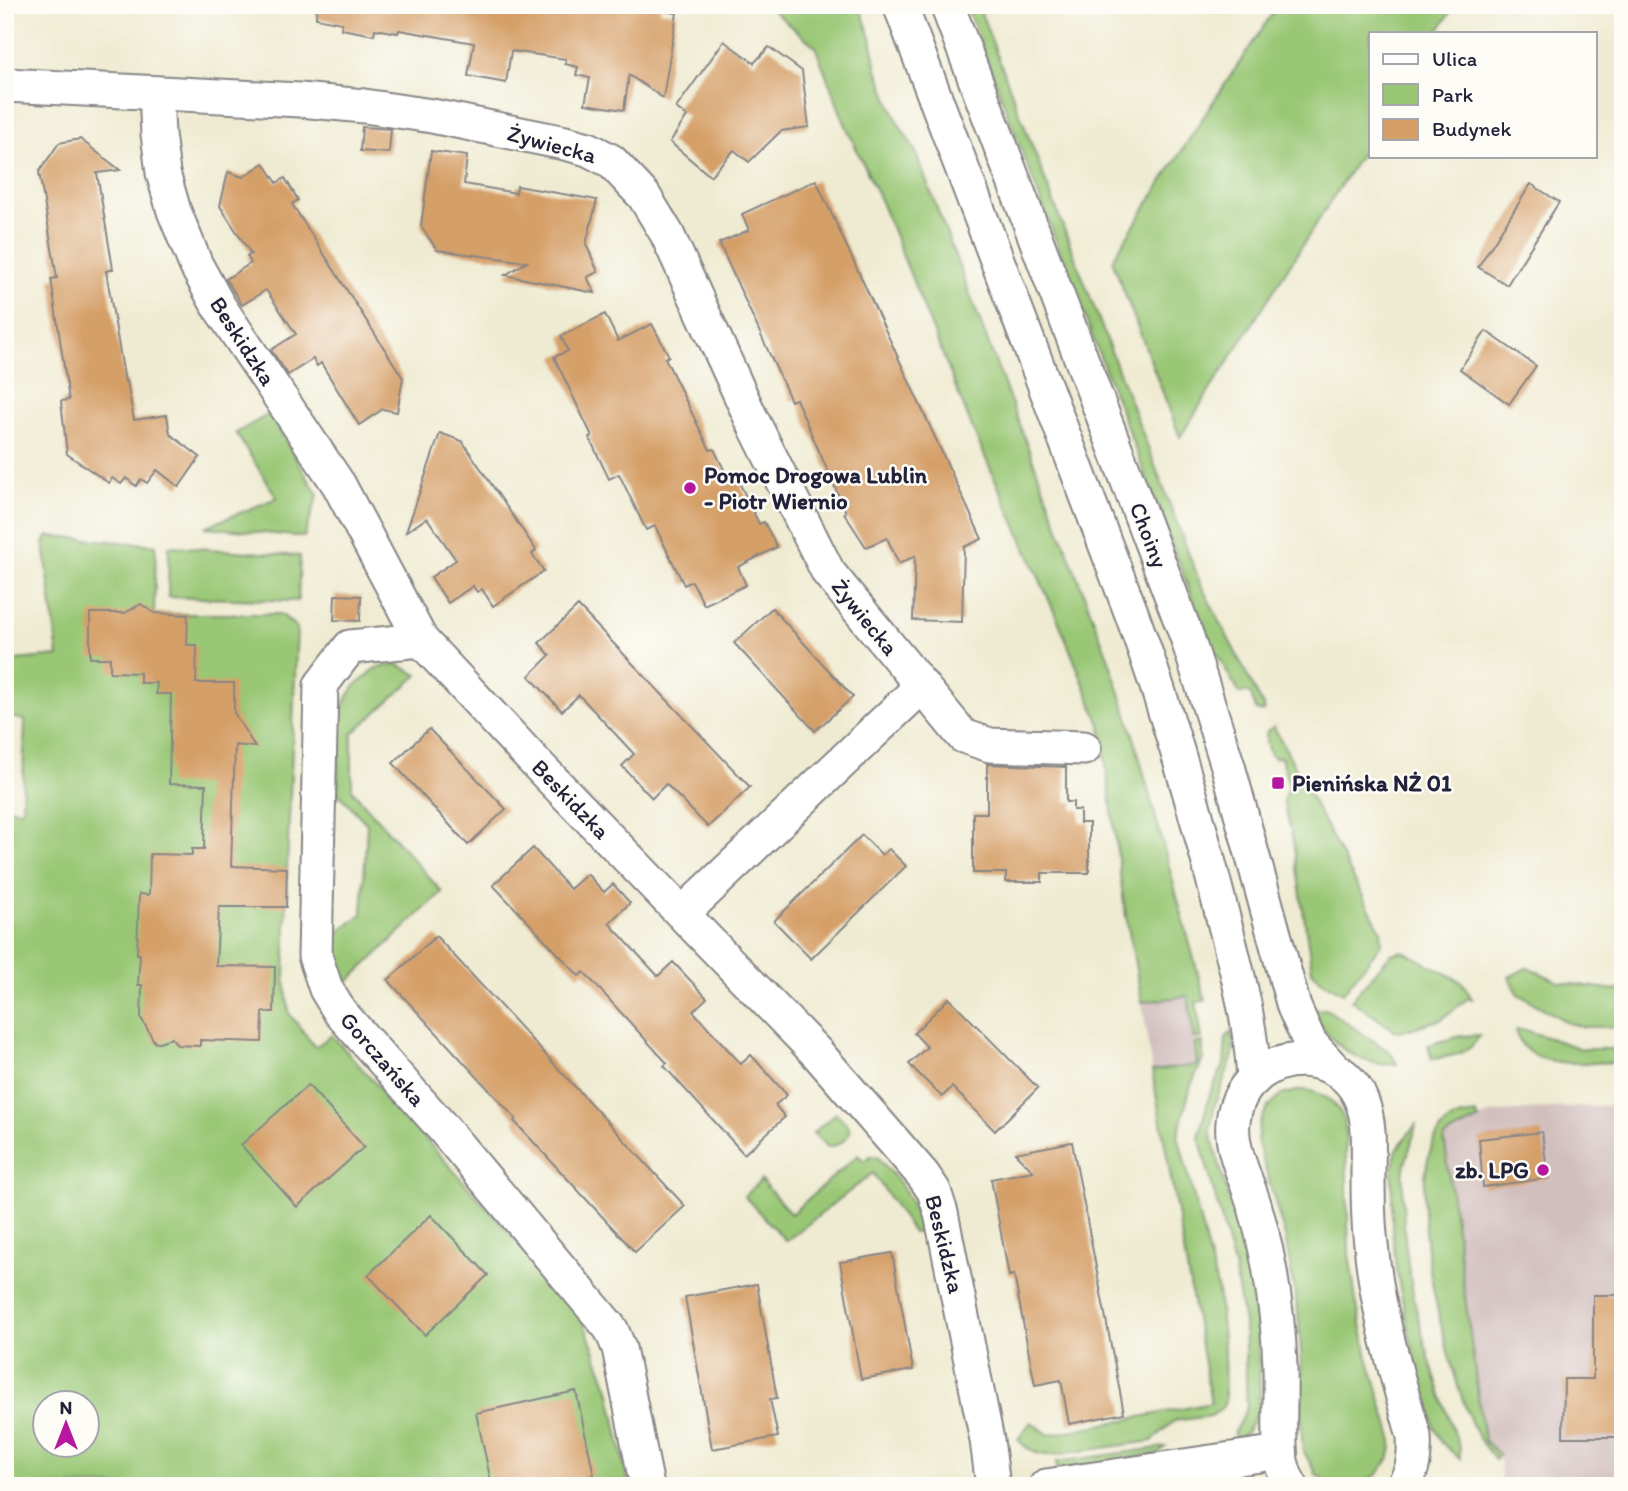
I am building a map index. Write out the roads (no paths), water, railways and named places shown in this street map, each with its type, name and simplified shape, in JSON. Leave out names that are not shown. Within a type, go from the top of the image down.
[{"type":"street","name":"Choiny","points":[[900,5],[1164,705],[1239,981],[1252,1045],[1254,1079]]},
{"type":"street","name":"Choiny","points":[[947,5],[1191,647],[1219,732],[1300,1025],[1316,1052],[1348,1079],[1364,1105],[1367,1120],[1370,1230],[1376,1287],[1387,1342],[1415,1448],[1412,1468],[1403,1486]]},
{"type":"street","name":"Żywiecka","points":[[5,85],[364,106],[432,116],[565,143],[588,149],[611,160],[644,196],[667,234],[751,418],[828,572],[962,736],[990,745],[1084,748]]},
{"type":"street","name":"Beskidzka","points":[[156,93],[163,173],[174,211],[196,265],[218,305],[340,485],[421,640],[533,760],[817,1053],[934,1191],[942,1213],[985,1426],[993,1486]]},
{"type":"street","name":"Gorczańska","points":[[421,640],[350,647],[321,685],[314,956],[326,989],[340,1012],[442,1127],[611,1329],[619,1348],[647,1486]]},
{"type":"street","points":[[683,913],[922,687]]},
{"type":"street","points":[[1291,1486],[1285,1475],[1280,1452],[1280,1364],[1275,1306],[1259,1223],[1240,1163],[1233,1130],[1238,1102],[1254,1079],[1269,1067],[1291,1060],[1314,1062],[1333,1068]]},
{"type":"street","points":[[1046,1486],[1280,1452]]},
{"type":"place","name":"Pomoc Drogowa Lublin - Piotr Wiernio","points":[[690,488]]},
{"type":"place","name":"Pienińska NŻ 01","points":[[1278,783]]},
{"type":"place","name":"zb. LPG","points":[[1543,1170]]}]
